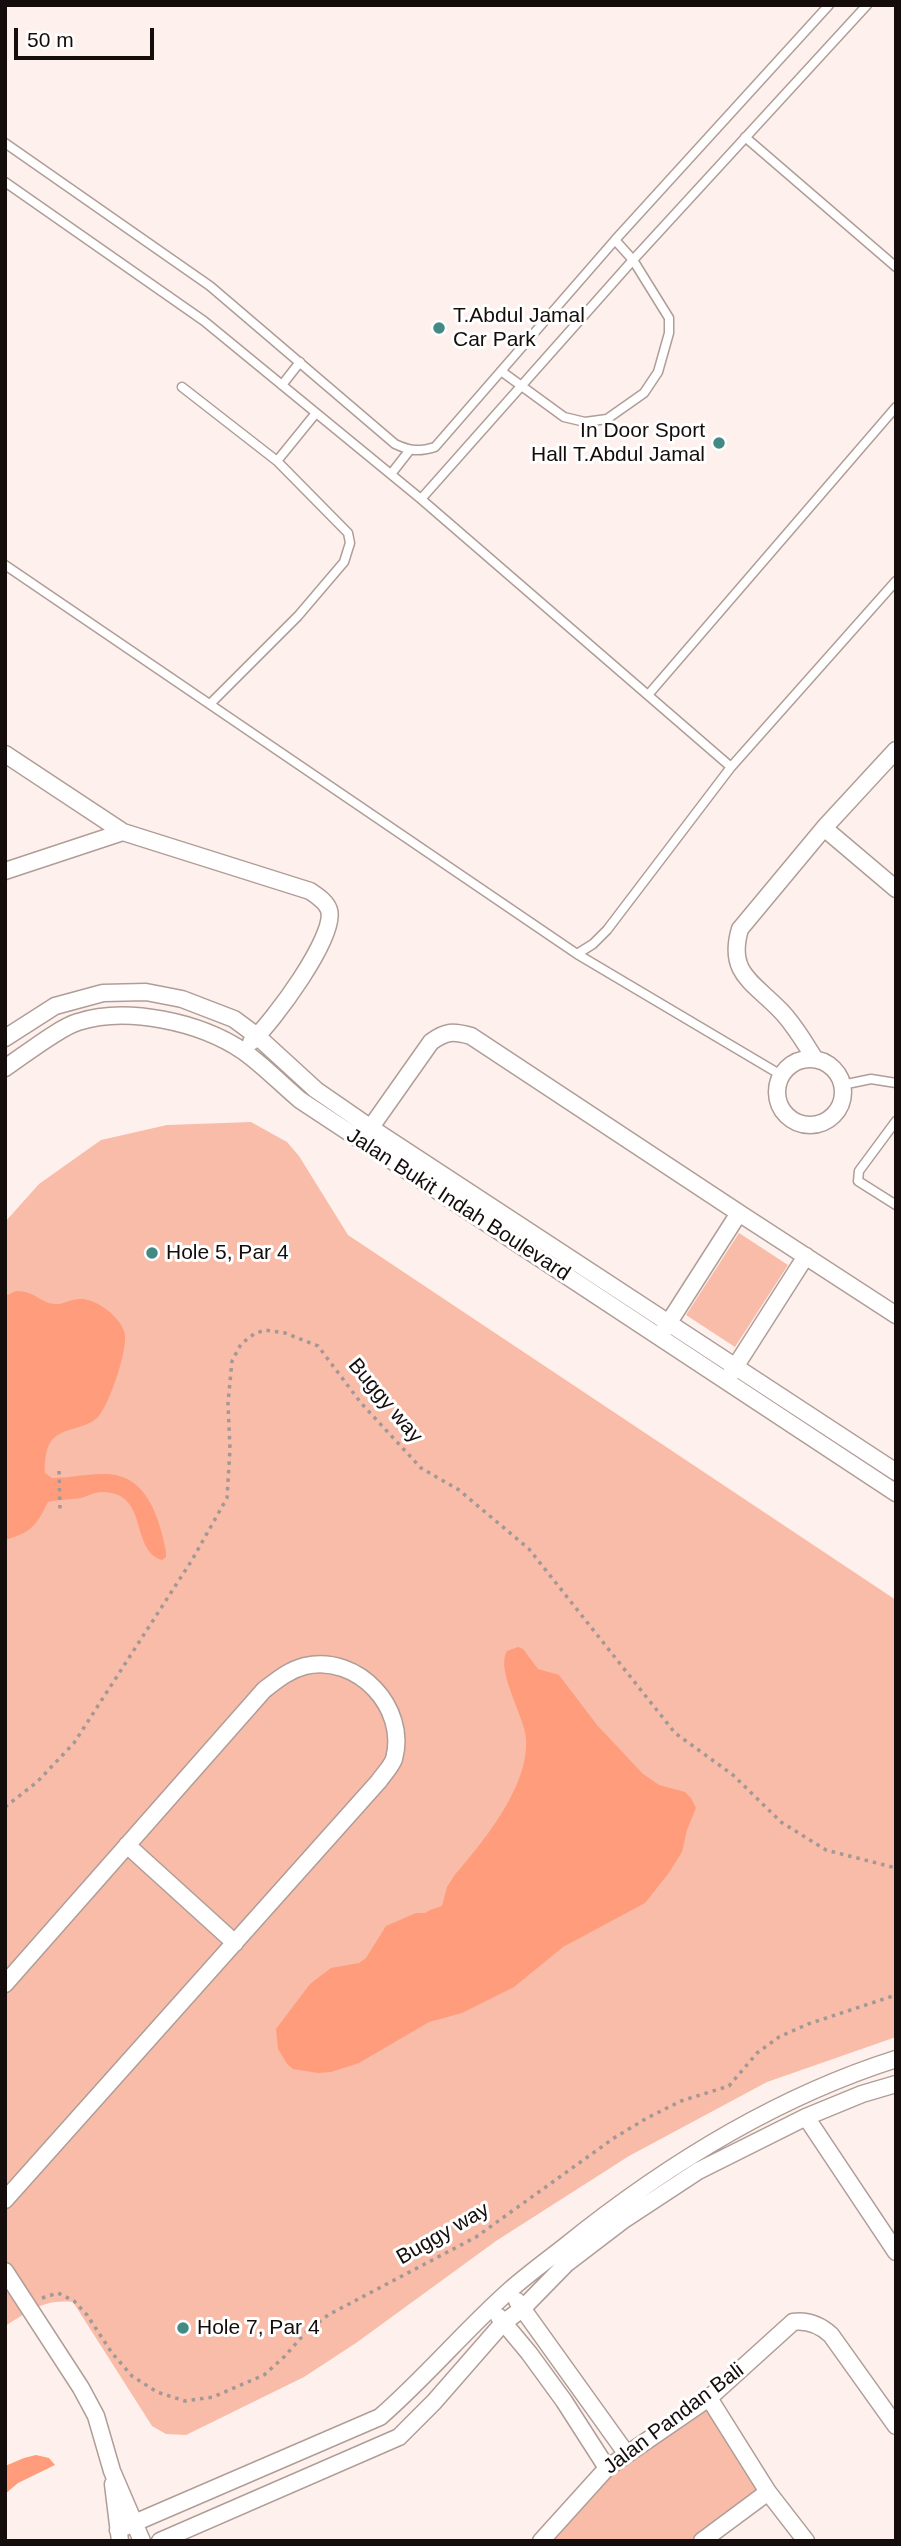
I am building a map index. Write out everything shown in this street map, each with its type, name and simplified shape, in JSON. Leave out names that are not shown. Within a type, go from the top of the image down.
[{"type":"street","points":[[815,1059],[795,1062],[781,1075],[777,1084],[779,1104],[789,1118],[803,1125],[821,1124],[836,1113],[843,1095],[842,1085],[832,1068],[815,1059],[794,1026],[740,970],[735,947],[740,929],[824,828],[896,750]]},
{"type":"street","points":[[5,754],[123,832],[310,891],[325,902],[330,911],[325,939],[291,992],[257,1036],[242,1050]]},
{"type":"street","points":[[824,828],[896,889]]},
{"type":"street","points":[[5,871],[123,832]]},
{"type":"street","points":[[5,1038],[55,1006],[103,993],[146,992],[181,999],[234,1019],[257,1036],[366,1135],[730,1374],[896,1493]]},
{"type":"street","name":"Jalan Bukit Indah Boulevard","points":[[5,1068],[76,1022],[111,1016],[145,1016],[177,1023],[242,1050],[300,1100],[366,1135]]},
{"type":"street","points":[[366,1135],[431,1042],[444,1033],[454,1031],[471,1036],[896,1315]]},
{"type":"street","points":[[664,1330],[739,1213]]},
{"type":"street","points":[[730,1374],[806,1256]]},
{"type":"street","points":[[730,1374],[896,1472]]},
{"type":"street","points":[[5,1983],[264,1690],[283,1674],[307,1665],[333,1665],[357,1674],[377,1689],[391,1711],[396,1736],[393,1761],[379,1782],[5,2200]]},
{"type":"street","points":[[127,1845],[235,1943]]},
{"type":"street","points":[[112,2471],[119,2535],[136,2523],[380,2417],[510,2290],[618,2203],[690,2155],[777,2106],[850,2074],[896,2059]]},
{"type":"street","points":[[160,2541],[399,2437],[434,2402],[503,2323],[522,2309],[566,2263],[625,2219],[698,2171],[806,2118],[862,2094],[896,2084]]},
{"type":"street","points":[[806,2118],[895,2249]]},
{"type":"street","points":[[5,2270],[91,2406],[112,2471],[142,2541]]},
{"type":"street","points":[[510,2290],[626,2453]]},
{"type":"street","points":[[492,2308],[564,2401],[607,2468]]},
{"type":"street","name":"Jalan Pandan Bali","points":[[541,2541],[607,2468],[709,2398],[793,2322],[803,2321],[821,2326],[831,2335],[896,2426]]},
{"type":"street","points":[[709,2398],[768,2492],[806,2541]]},
{"type":"street","points":[[702,2541],[768,2492]]},
{"type":"lane","points":[[5,143],[210,286],[395,444],[409,450],[423,451],[435,447],[615,240],[829,5]]},
{"type":"lane","points":[[421,499],[633,260],[867,5]]},
{"type":"lane","points":[[746,137],[896,267]]},
{"type":"lane","points":[[5,182],[204,321],[421,499],[731,767]]},
{"type":"lane","points":[[501,371],[564,417],[585,422],[607,419],[644,393],[658,372],[669,333],[669,318],[633,260],[615,240]]},
{"type":"lane","points":[[282,385],[300,362]]},
{"type":"lane","points":[[183,387],[277,461],[348,533],[350,544],[348,555],[298,616],[210,704]]},
{"type":"lane","points":[[648,695],[896,408]]},
{"type":"lane","points":[[277,461],[316,413]]},
{"type":"lane","points":[[391,474],[409,450]]},
{"type":"lane","points":[[5,565],[577,954],[781,1075]]},
{"type":"lane","points":[[577,954],[593,944],[607,930],[731,767],[896,581]]},
{"type":"lane","points":[[842,1085],[870,1079],[896,1083]]},
{"type":"lane","points":[[896,1121],[859,1171],[858,1181],[896,1205]]},
{"type":"path","name":"Buggy way","points":[[5,1807],[37,1782],[74,1744],[192,1560],[227,1497],[230,1449],[228,1403],[232,1361],[241,1344],[265,1330],[285,1333],[318,1346],[361,1403],[421,1468],[459,1490],[528,1549],[675,1733],[733,1775],[781,1822],[814,1843],[826,1850],[896,1868]]},
{"type":"path","points":[[59,1471],[60,1510]]},
{"type":"path","name":"Buggy way","points":[[26,2305],[58,2293],[74,2301],[87,2315],[112,2353],[132,2376],[158,2392],[185,2401],[213,2397],[264,2375],[305,2333],[328,2315],[476,2237],[614,2138],[647,2118],[681,2101],[729,2086],[757,2053],[779,2037],[808,2024],[896,1995]]},
{"type":"shaded area","points":[[251,1122],[287,1142],[299,1156],[348,1235],[896,1600],[896,2037],[767,2082],[629,2156],[496,2241],[356,2343],[304,2377],[186,2435],[166,2434],[152,2426],[73,2302],[45,2304],[5,2326],[5,1222],[39,1184],[101,1140],[167,1125]]},
{"type":"shaded area","points":[[739,1233],[788,1265],[735,1347],[686,1315]]},
{"type":"shaded area","points":[[16,1291],[59,1304],[79,1299],[88,1300],[107,1310],[121,1325],[125,1338],[124,1349],[113,1389],[103,1411],[93,1421],[59,1434],[51,1441],[46,1454],[45,1473],[52,1478],[102,1474],[117,1475],[130,1480],[140,1488],[154,1511],[166,1551],[166,1557],[162,1560],[152,1554],[145,1545],[127,1501],[117,1495],[102,1492],[48,1502],[32,1527],[5,1540],[5,1296]]},
{"type":"shaded area","points":[[518,1647],[523,1649],[538,1669],[559,1675],[597,1725],[643,1774],[659,1785],[685,1792],[691,1798],[696,1808],[682,1852],[645,1903],[563,1947],[514,1987],[462,2013],[429,2022],[359,2063],[331,2072],[293,2069],[278,2049],[276,2029],[310,1984],[331,1968],[359,1963],[366,1958],[386,1926],[416,1913],[425,1913],[442,1906],[447,1887],[454,1876],[502,1813],[520,1776],[525,1757],[526,1739],[507,1681],[504,1659],[507,1651]]},
{"type":"shaded area","points":[[708,2399],[770,2494],[702,2541],[543,2541],[608,2470]]},
{"type":"shaded area","points":[[36,2455],[49,2458],[55,2465],[18,2483],[5,2494],[5,2466]]},
{"type":"place","name":"T.Abdul Jamal Car Park","points":[[439,328]]},
{"type":"place","name":"In Door Sport Hall T.Abdul Jamal","points":[[719,443]]},
{"type":"place","name":"Hole 5, Par 4","points":[[152,1253]]},
{"type":"place","name":"Hole 7, Par 4","points":[[183,2328]]}]
